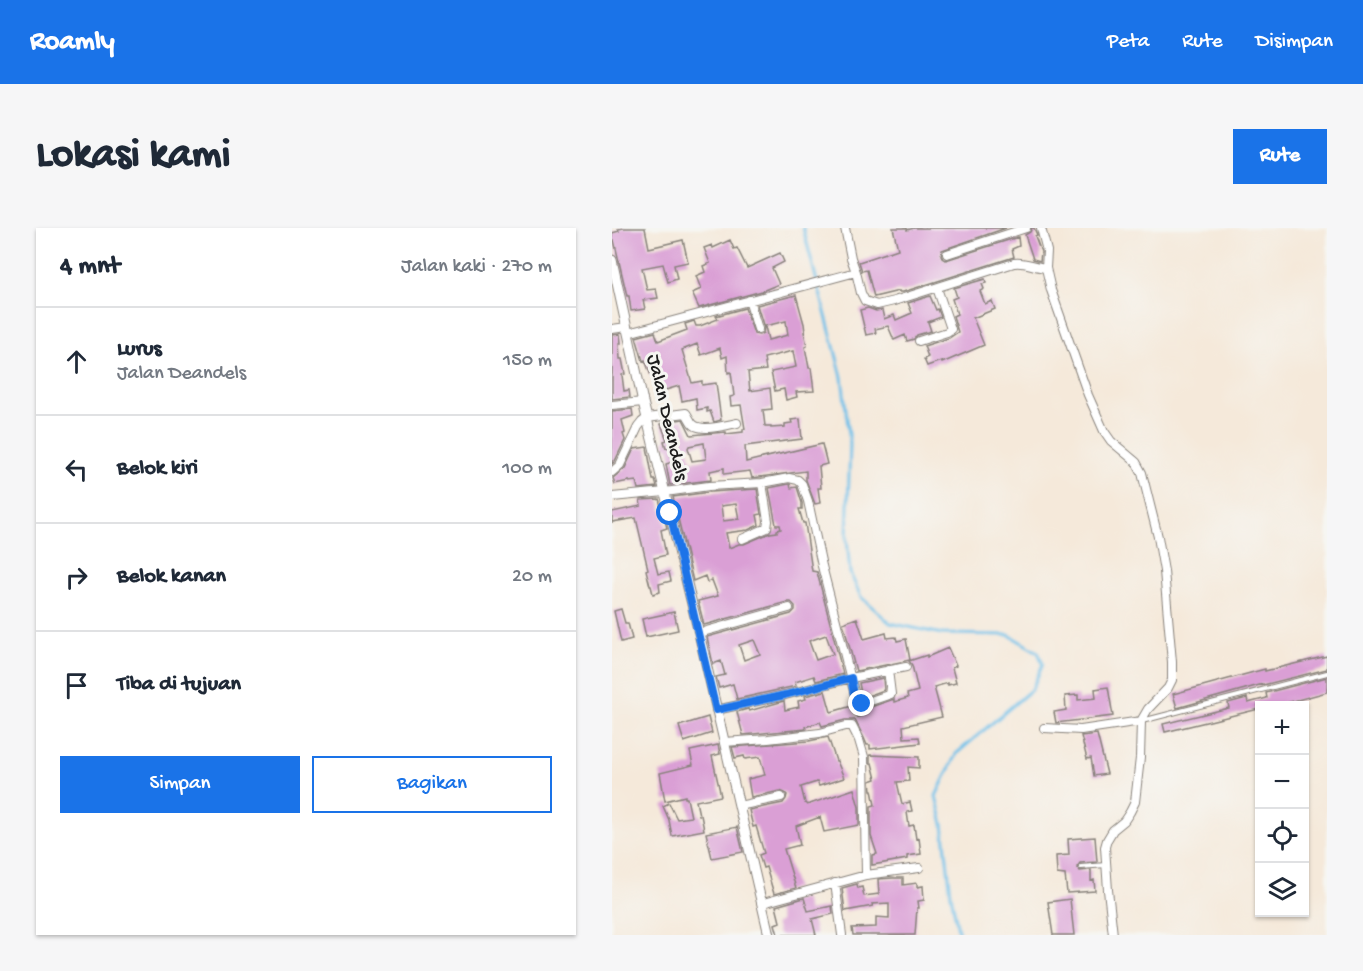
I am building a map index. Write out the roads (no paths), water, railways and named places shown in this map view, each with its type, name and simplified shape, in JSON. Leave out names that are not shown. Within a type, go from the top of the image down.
[{"type":"street","points":[[845,228],[861,293],[865,301],[870,304],[878,305],[894,301],[1014,263],[1021,262],[1046,268]]},
{"type":"street","points":[[947,254],[1011,230],[1026,228]]},
{"type":"street","points":[[1041,228],[1047,251],[1046,268],[1051,290],[1088,395],[1104,431],[1111,441],[1136,462],[1142,473],[1164,571],[1172,680],[1141,721],[1140,758],[1134,802],[1124,821],[1113,830],[1107,840],[1108,890],[1113,935]]},
{"type":"street","name":"Jalan Deandels","points":[[612,260],[643,402],[769,935]]},
{"type":"street","points":[[612,329],[627,330],[856,272]]},
{"type":"street","points":[[919,342],[951,328],[937,288]]},
{"type":"street","points":[[749,300],[758,329]]},
{"type":"street","points":[[612,405],[643,402]]},
{"type":"street","points":[[612,471],[620,465],[638,428],[647,418],[686,414],[693,424],[705,428],[737,423]]},
{"type":"street","points":[[612,497],[709,486],[762,483],[789,478],[798,480],[802,484],[808,501],[857,703],[862,704],[891,694],[888,670]]},
{"type":"street","points":[[742,539],[767,528],[762,483]]},
{"type":"street","points":[[699,633],[789,608]]},
{"type":"street","points":[[716,710],[906,667]]},
{"type":"street","points":[[1044,728],[1081,730],[1141,721]]},
{"type":"street","points":[[724,742],[803,735],[852,726],[864,757],[866,875]]},
{"type":"street","points":[[739,806],[781,797]]},
{"type":"street","points":[[763,903],[866,875],[919,868]]},
{"type":"street","points":[[835,882],[842,935]]},
{"type":"lane","points":[[1141,721],[1327,673]]},
{"type":"lane","points":[[1081,867],[1107,865]]},
{"type":"waterway","points":[[803,228],[842,377],[850,443],[847,538],[850,573],[861,597],[890,623],[942,634],[1009,635],[1038,652],[1043,664],[1032,689],[956,754],[936,796],[943,824],[951,895],[959,935]]}]
